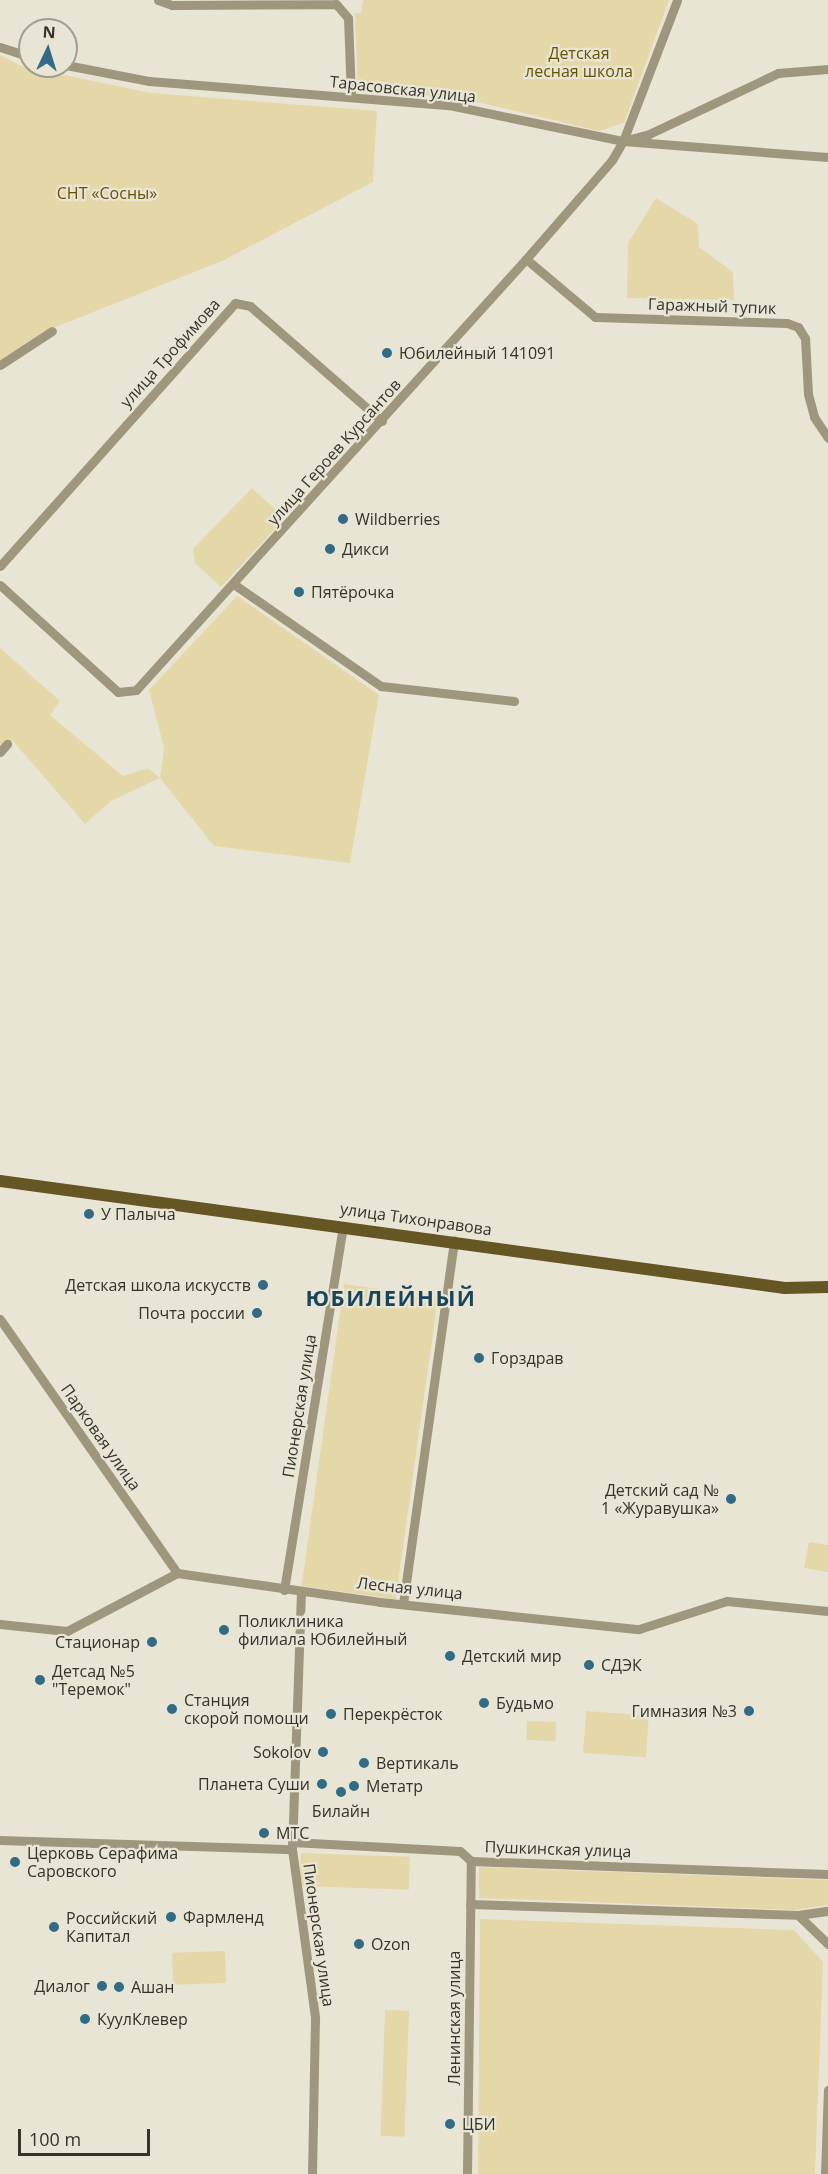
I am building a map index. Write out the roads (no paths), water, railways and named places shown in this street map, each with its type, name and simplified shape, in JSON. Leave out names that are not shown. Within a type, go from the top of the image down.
[{"type":"main road","name":"улица Тихонравова","points":[[0,1181],[454,1241],[784,1288],[828,1287]]},
{"type":"street","points":[[158,0],[172,5],[336,4],[348,18],[351,97]]},
{"type":"street","name":"улица Героев Курсантов","points":[[0,585],[118,692],[126,693],[139,687],[235,585],[612,160],[623,141],[677,0]]},
{"type":"street","points":[[0,47],[18,53]]},
{"type":"street","name":"Тарасовская улица","points":[[78,67],[149,81],[449,105],[623,141],[649,134],[778,73],[828,69]]},
{"type":"street","points":[[623,141],[828,158]]},
{"type":"street","name":"Гаражный тупик","points":[[526,259],[595,317],[787,323],[798,327],[805,338],[808,394],[814,417],[828,438]]},
{"type":"street","name":"улица Трофимова","points":[[0,566],[236,303],[250,306],[382,421]]},
{"type":"street","points":[[0,365],[52,331]]},
{"type":"street","points":[[235,585],[381,687],[514,701]]},
{"type":"street","points":[[0,752],[7,744]]},
{"type":"street","name":"Пионерская улица","points":[[284,1590],[343,1226]]},
{"type":"street","points":[[402,1604],[454,1241]]},
{"type":"street","name":"Парковая улица","points":[[0,1319],[177,1573]]},
{"type":"street","points":[[0,1624],[67,1631],[177,1573]]},
{"type":"street","name":"Лесная улица","points":[[177,1573],[284,1590],[639,1629],[727,1600],[828,1611]]},
{"type":"street","name":"Пионерская улица","points":[[302,1592],[292,1846],[315,2018],[312,2174]]},
{"type":"street","name":"Пушкинская улица","points":[[0,1840],[460,1851],[471,1862],[828,1874]]},
{"type":"street","name":"Ленинская улица","points":[[467,2174],[471,1862]]},
{"type":"street","points":[[470,1904],[798,1915],[828,1911]]},
{"type":"street","points":[[798,1915],[828,1944]]},
{"type":"street","points":[[825,2174],[828,2090]]},
{"type":"place","name":"Юбилейный 141091","points":[[387,353]]},
{"type":"place","name":"Wildberries","points":[[343,519]]},
{"type":"place","name":"Дикси","points":[[330,549]]},
{"type":"place","name":"Пятёрочка","points":[[299,592]]},
{"type":"place","name":"У Палыча","points":[[89,1214]]},
{"type":"place","name":"Детская школа искусств","points":[[263,1285]]},
{"type":"place","name":"Почта россии","points":[[257,1313]]},
{"type":"place","name":"Горздрав","points":[[479,1358]]},
{"type":"place","name":"Детский сад № 1 «Журавушка»","points":[[731,1499]]},
{"type":"place","name":"Поликлиника филиала Юбилейный","points":[[224,1630]]},
{"type":"place","name":"Стационар","points":[[152,1642]]},
{"type":"place","name":"Детский мир","points":[[450,1656]]},
{"type":"place","name":"СДЭК","points":[[589,1665]]},
{"type":"place","name":"Детсад №5 \"Теремок\"","points":[[40,1680]]},
{"type":"place","name":"Будьмо","points":[[484,1703]]},
{"type":"place","name":"Станция скорой помощи","points":[[172,1709]]},
{"type":"place","name":"Гимназия №3","points":[[749,1711]]},
{"type":"place","name":"Перекрёсток","points":[[331,1714]]},
{"type":"place","name":"Sokolov","points":[[323,1752]]},
{"type":"place","name":"Вертикаль","points":[[364,1763]]},
{"type":"place","name":"Планета Суши","points":[[322,1784]]},
{"type":"place","name":"Метатр","points":[[354,1786]]},
{"type":"place","name":"Билайн","points":[[341,1792]]},
{"type":"place","name":"МТС","points":[[264,1833]]},
{"type":"place","name":"Церковь Серафима Саровского","points":[[15,1862]]},
{"type":"place","name":"Фармленд","points":[[171,1917]]},
{"type":"place","name":"Российский Капитал","points":[[54,1927]]},
{"type":"place","name":"Ozon","points":[[359,1944]]},
{"type":"place","name":"Диалог","points":[[102,1986]]},
{"type":"place","name":"Ашан","points":[[119,1987]]},
{"type":"place","name":"КуулКлевер","points":[[85,2019]]},
{"type":"place","name":"ЦБИ","points":[[450,2124]]},
{"type":"district","name":"ЮБИЛЕЙНЫЙ","points":[[391,1298]]},
{"type":"park label","name":"Детская лесная школа","points":[[579,62]]},
{"type":"park label","name":"СНТ «Сосны»","points":[[107,193]]}]
